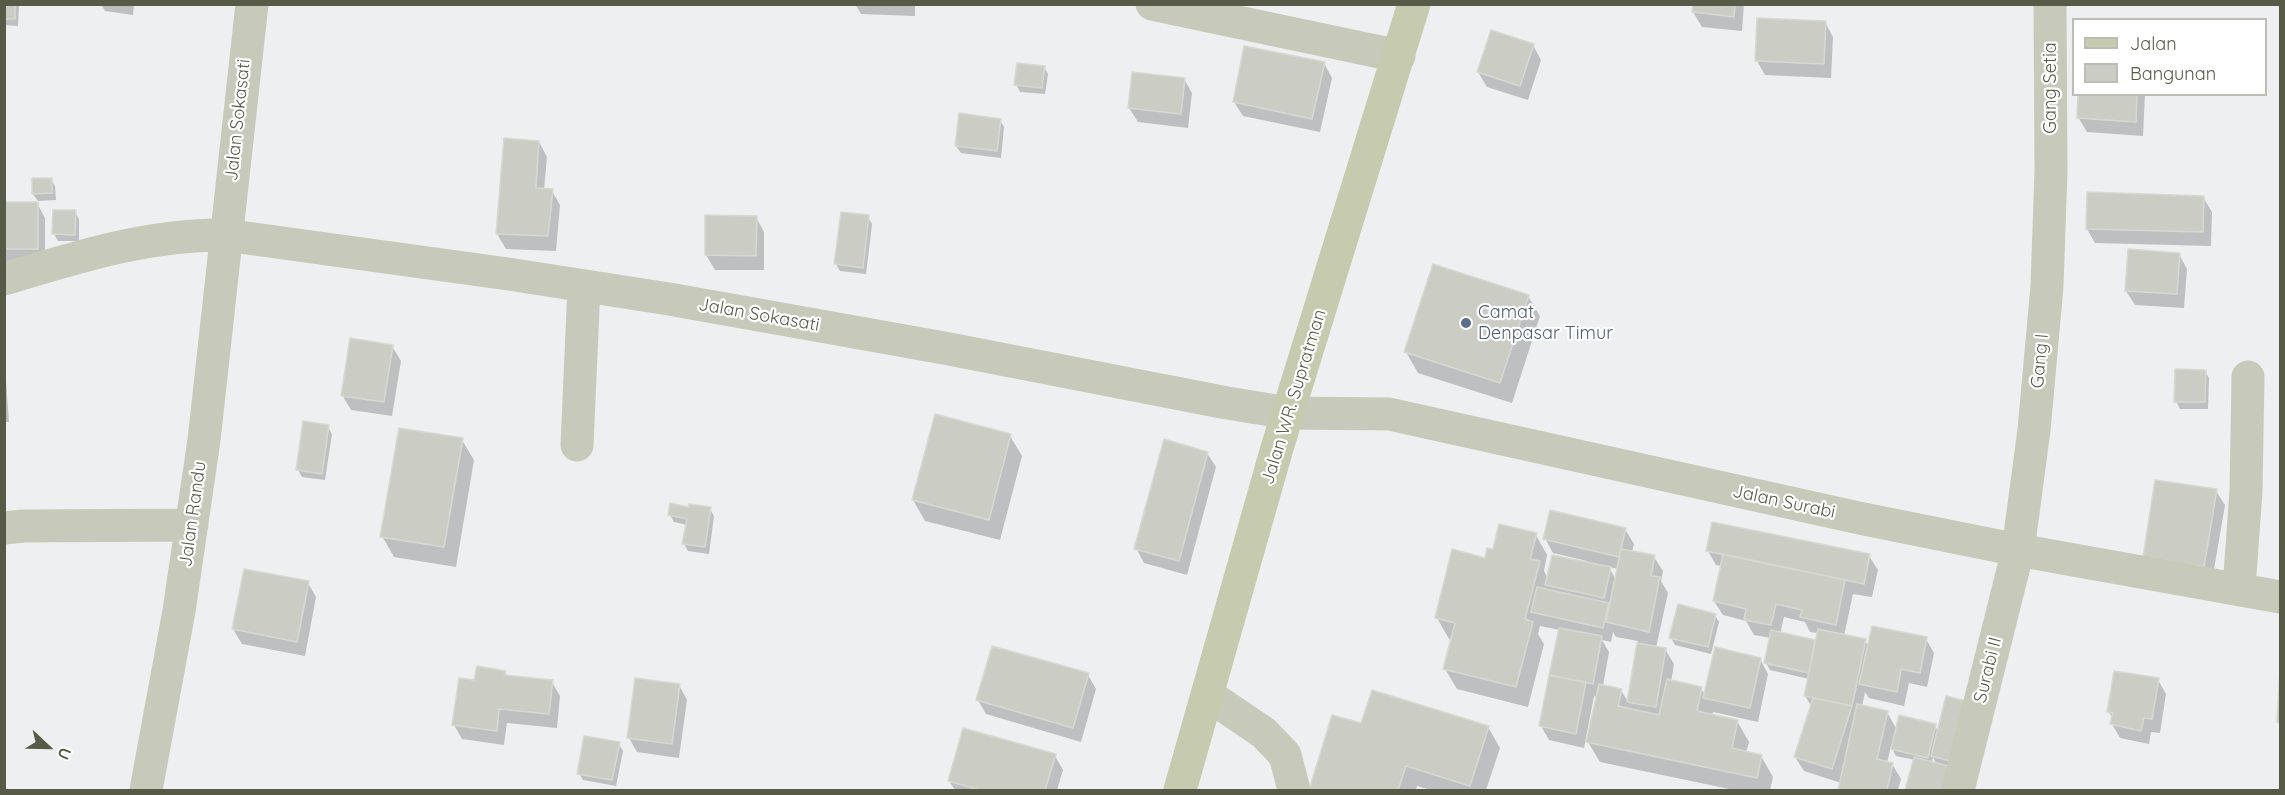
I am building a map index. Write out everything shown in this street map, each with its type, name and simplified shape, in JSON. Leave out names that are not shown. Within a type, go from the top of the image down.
[{"type":"main road","name":"Jalan WR. Supratman","points":[[1180,790],[1289,413],[1414,4]]},
{"type":"street","name":"Jalan Sokasati","points":[[225,235],[252,4]]},
{"type":"street","points":[[1152,4],[1399,56]]},
{"type":"street","name":"Gang Setia","points":[[2050,4],[2051,171]]},
{"type":"street","name":"Gang I","points":[[2018,550],[2040,367],[2047,286],[2051,171]]},
{"type":"street","name":"Jalan Sokasati","points":[[4,279],[134,243],[195,235],[225,235],[584,286],[922,344],[1289,413]]},
{"type":"street","name":"Jalan Randu","points":[[146,790],[177,622],[192,525],[204,440],[225,235]]},
{"type":"street","points":[[577,445],[584,286]]},
{"type":"street","points":[[2239,589],[2246,491],[2248,377]]},
{"type":"street","name":"Jalan Surabi","points":[[1289,413],[1389,414],[1596,461],[2018,550],[2280,597]]},
{"type":"street","points":[[4,528],[192,525]]},
{"type":"street","name":"Surabi II","points":[[1958,790],[2018,550]]},
{"type":"street","points":[[1208,695],[1264,733],[1286,755],[1294,790]]},
{"type":"building","points":[[4,4],[15,4],[15,19],[4,19]]},
{"type":"building","points":[[1693,4],[1735,4],[1734,17],[1692,12]]},
{"type":"building","points":[[1757,18],[1826,21],[1824,64],[1755,61]]},
{"type":"building","points":[[1491,30],[1534,44],[1520,86],[1477,72]]},
{"type":"building","points":[[1244,46],[1325,62],[1312,119],[1233,102]]},
{"type":"building","points":[[1017,63],[1045,66],[1042,88],[1014,85]]},
{"type":"building","points":[[1132,72],[1185,78],[1181,114],[1128,108]]},
{"type":"building","points":[[2078,96],[2137,96],[2136,122],[2077,118]]},
{"type":"building","points":[[959,113],[1001,119],[997,151],[955,146]]},
{"type":"building","points":[[504,138],[539,141],[536,188],[553,189],[548,236],[496,234]]},
{"type":"building","points":[[32,178],[52,178],[52,193],[32,194]]},
{"type":"building","points":[[2087,192],[2204,196],[2203,232],[2086,229]]},
{"type":"building","points":[[4,202],[38,202],[38,249],[4,249]]},
{"type":"building","points":[[53,210],[76,210],[75,235],[52,234]]},
{"type":"building","points":[[841,212],[869,215],[863,268],[834,264]]},
{"type":"building","points":[[705,215],[757,216],[756,256],[705,255]]},
{"type":"building","points":[[2128,249],[2180,253],[2177,294],[2125,291]]},
{"type":"building","name":"Camat Denpasar Timur","points":[[1433,264],[1529,295],[1500,383],[1404,352]]},
{"type":"building","points":[[350,338],[393,345],[384,402],[341,396]]},
{"type":"building","points":[[2175,369],[2206,370],[2205,402],[2174,402]]},
{"type":"building","points":[[935,414],[1011,434],[989,520],[912,500]]},
{"type":"building","points":[[303,421],[329,425],[322,474],[296,470]]},
{"type":"building","points":[[399,428],[463,438],[444,547],[380,537]]},
{"type":"building","points":[[1164,439],[1208,452],[1179,561],[1134,549]]},
{"type":"building","points":[[2155,480],[2217,489],[2204,567],[2143,557]]},
{"type":"building","points":[[670,503],[689,507],[689,504],[711,507],[705,547],[682,544],[687,519],[668,515]]},
{"type":"building","points":[[1550,510],[1626,528],[1619,557],[1543,539]]},
{"type":"building","points":[[1712,522],[1870,554],[1864,584],[1706,551]]},
{"type":"building","points":[[1499,524],[1537,533],[1530,559],[1540,561],[1525,619],[1533,622],[1516,687],[1443,669],[1455,623],[1435,618],[1452,549],[1485,558],[1487,548],[1493,549]]},
{"type":"building","points":[[1621,549],[1655,555],[1651,576],[1660,577],[1649,632],[1606,622]]},
{"type":"building","points":[[1723,554],[1845,580],[1836,625],[1800,617],[1802,610],[1776,604],[1771,625],[1744,620],[1746,609],[1713,601]]},
{"type":"building","points":[[1552,555],[1611,567],[1604,598],[1545,585]]},
{"type":"building","points":[[244,569],[309,581],[297,642],[232,629]]},
{"type":"building","points":[[1537,587],[1609,603],[1603,628],[1531,612]]},
{"type":"building","points":[[1678,604],[1716,614],[1708,647],[1669,638]]},
{"type":"building","points":[[1872,626],[1927,637],[1920,673],[1901,669],[1897,692],[1859,684]]},
{"type":"building","points":[[1559,628],[1602,636],[1593,684],[1549,675]]},
{"type":"building","points":[[1818,629],[1866,639],[1852,706],[1804,696]]},
{"type":"building","points":[[1771,630],[1815,640],[1809,673],[1764,663]]},
{"type":"building","points":[[1637,643],[1666,648],[1656,707],[1627,702]]},
{"type":"building","points":[[992,646],[1089,673],[1073,728],[976,700]]},
{"type":"building","points":[[1715,647],[1761,658],[1750,708],[1703,698]]},
{"type":"building","points":[[477,666],[506,671],[504,675],[553,680],[549,714],[499,709],[497,731],[452,725],[459,678],[474,680]]},
{"type":"building","points":[[2280,669],[2280,723],[2277,722]]},
{"type":"building","points":[[2114,671],[2159,678],[2152,719],[2144,718],[2141,731],[2110,724],[2113,713],[2107,712]]},
{"type":"building","points":[[1549,675],[1586,682],[1576,734],[1539,726]]},
{"type":"building","points":[[635,678],[680,684],[672,744],[627,738]]},
{"type":"building","points":[[1667,679],[1702,687],[1697,711],[1738,720],[1732,748],[1762,755],[1757,778],[1586,742],[1599,684],[1622,689],[1618,706],[1659,715]]},
{"type":"building","points":[[1372,690],[1489,726],[1470,786],[1406,766],[1398,790],[1309,790],[1332,715],[1361,723]]},
{"type":"building","points":[[1946,696],[1974,703],[1958,763],[1931,756]]},
{"type":"building","points":[[1813,698],[1852,706],[1832,769],[1794,757]]},
{"type":"building","points":[[1857,704],[1888,711],[1877,759],[1893,763],[1887,790],[1838,790]]},
{"type":"building","points":[[1899,715],[1936,724],[1928,758],[1891,749]]},
{"type":"building","points":[[963,728],[1056,754],[1045,790],[980,790],[948,781]]},
{"type":"building","points":[[584,736],[620,742],[612,780],[577,774]]},
{"type":"building","points":[[1914,757],[1956,768],[1950,790],[1905,790]]},
{"type":"place","name":"Camat Denpasar Timur","points":[[1466,323]]}]
